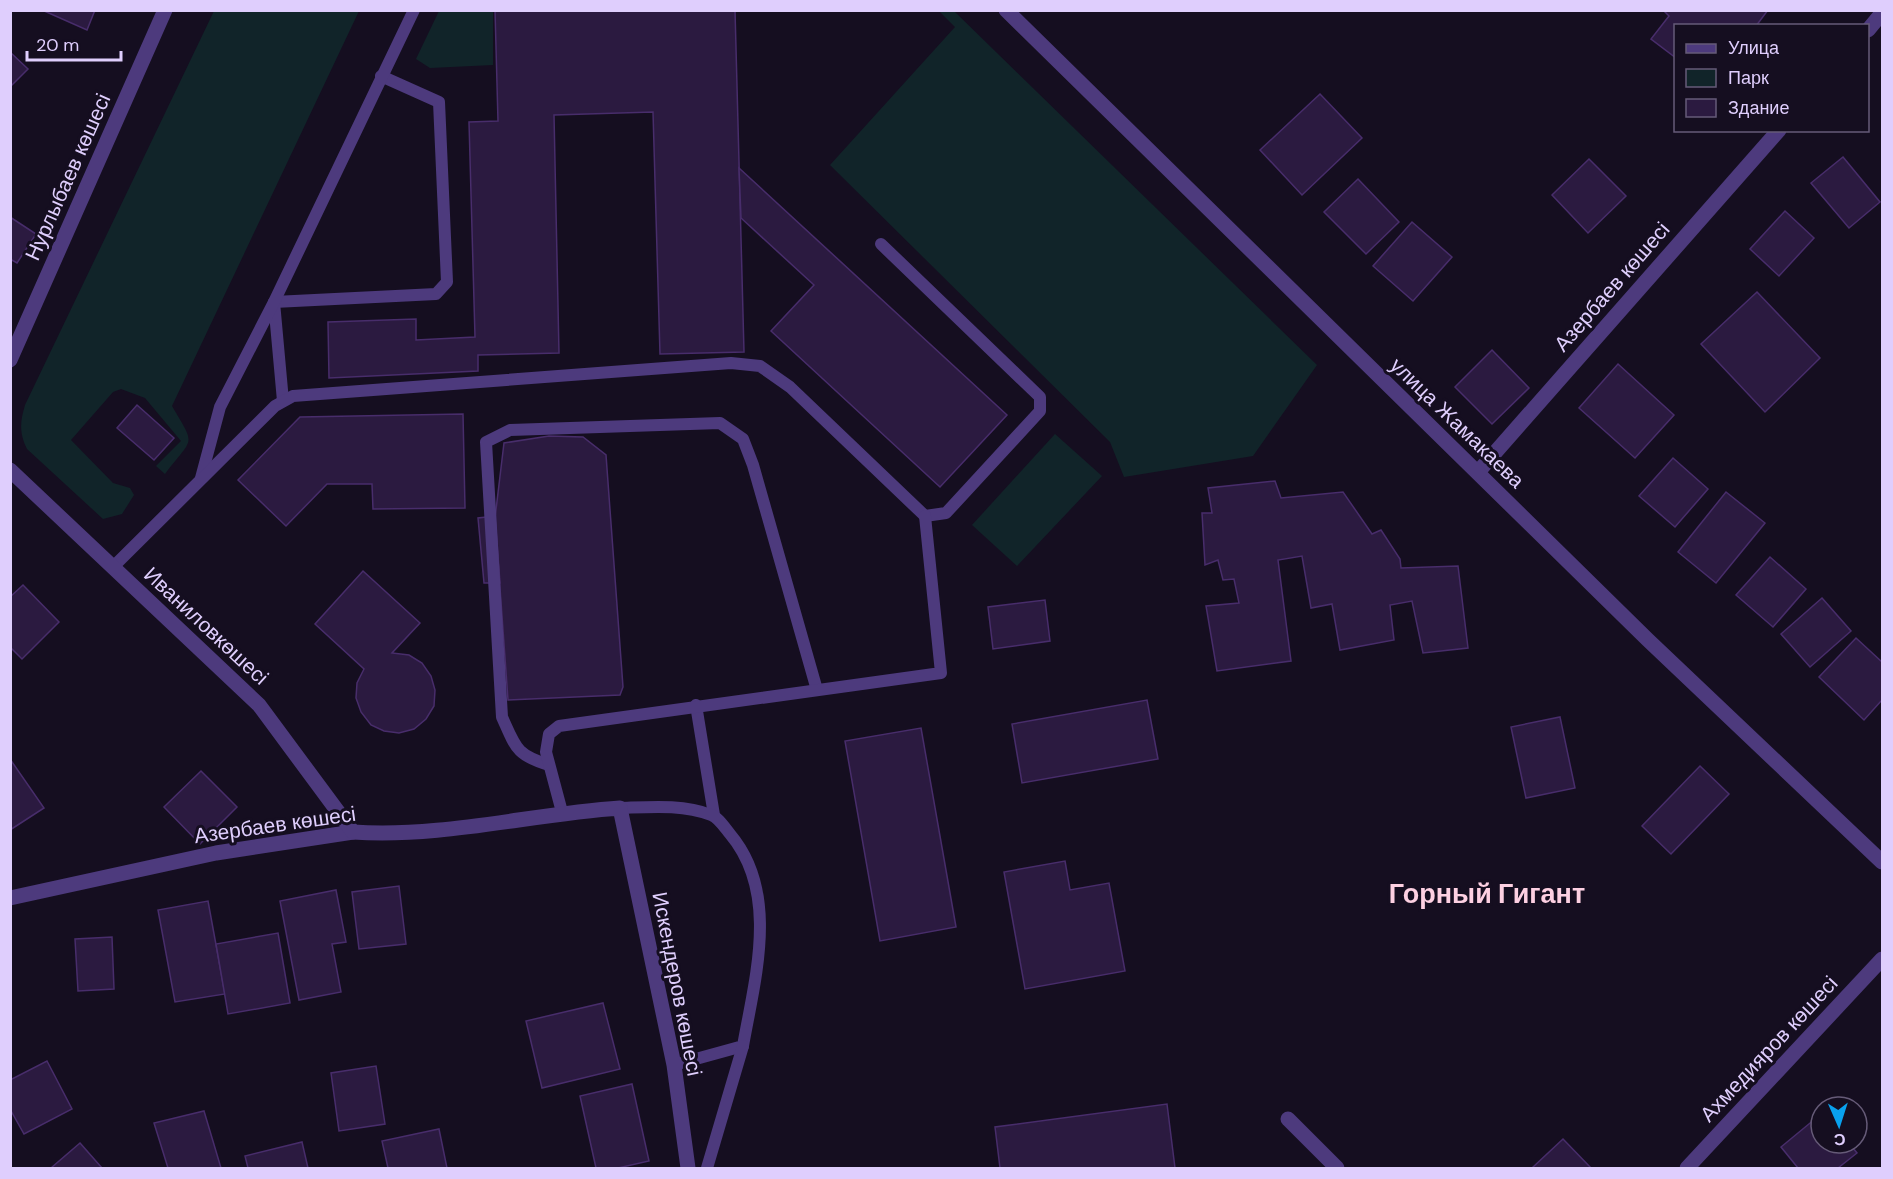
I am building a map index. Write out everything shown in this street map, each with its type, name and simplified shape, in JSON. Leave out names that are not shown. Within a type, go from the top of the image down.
[{"type":"street","name":"Нурлыбаев көшесі","points":[[10,360],[165,10]]},
{"type":"street","name":"улица Жамакаева","points":[[1006,10],[1648,640],[1882,862]]},
{"type":"street","points":[[1869,29],[1882,13]]},
{"type":"street","name":"Азербаев көшесі","points":[[1478,472],[1777,132]]},
{"type":"street","name":"Иваниловкөшесі","points":[[10,470],[259,705],[353,832]]},
{"type":"street","name":"Азербаев көшесі","points":[[10,898],[216,853],[353,832],[426,833],[562,812],[620,808]]},
{"type":"street","name":"Искендеров көшесі","points":[[620,808],[674,1065],[688,1168]]},
{"type":"street","name":"Ахмедияров көшесі","points":[[1687,1168],[1882,959]]},
{"type":"street","points":[[1288,1119],[1337,1168]]},
{"type":"lane","points":[[201,479],[220,407],[274,302],[414,10]]},
{"type":"lane","points":[[274,302],[436,294],[447,282],[440,102],[381,76]]},
{"type":"lane","points":[[881,244],[1040,397],[1040,411],[946,513],[926,516]]},
{"type":"lane","points":[[274,302],[283,401]]},
{"type":"lane","points":[[113,567],[283,401],[293,396],[731,363],[760,366],[790,387],[926,516],[941,673],[696,705],[560,726],[549,734],[546,752],[562,812]]},
{"type":"lane","points":[[549,765],[525,757],[514,743],[502,717],[486,442],[510,430],[720,423],[743,440],[753,465],[817,690]]},
{"type":"lane","points":[[696,705],[714,815],[737,843],[756,882],[761,928],[743,1046],[707,1168]]},
{"type":"lane","points":[[620,808],[666,807],[714,815]]},
{"type":"lane","points":[[674,1065],[743,1046]]},
{"type":"green space","points":[[214,11],[359,11],[172,406],[188,436],[186,447],[165,474],[156,466],[181,441],[145,398],[121,389],[113,392],[71,440],[113,483],[130,488],[134,495],[122,514],[103,519],[27,449],[21,427],[22,417],[25,405]]},
{"type":"green space","points":[[439,11],[493,11],[493,65],[430,68],[416,59]]},
{"type":"green space","points":[[939,11],[954,11],[1317,365],[1253,456],[1124,477],[1110,442],[830,165],[955,27]]},
{"type":"green space","points":[[1055,434],[1102,476],[1017,566],[972,525]]},
{"type":"building","points":[[42,10],[95,10],[87,30]]},
{"type":"building","points":[[495,10],[735,10],[744,352],[660,354],[653,112],[554,115],[559,353],[478,355],[478,371],[329,378],[328,322],[416,319],[416,340],[475,337],[469,122],[498,121]]},
{"type":"building","points":[[1663,10],[1768,10],[1758,24],[1674,24],[1674,56],[1651,39],[1669,16]]},
{"type":"building","points":[[10,52],[28,69],[10,87]]},
{"type":"building","points":[[1320,94],[1362,138],[1302,195],[1260,150]]},
{"type":"building","points":[[1843,157],[1880,202],[1849,228],[1811,183]]},
{"type":"building","points":[[1589,159],[1626,196],[1588,233],[1552,195]]},
{"type":"building","points":[[739,168],[1007,415],[940,487],[771,331],[814,285],[741,218]]},
{"type":"building","points":[[1358,179],[1399,222],[1366,254],[1324,212]]},
{"type":"building","points":[[1785,211],[1814,238],[1779,276],[1750,249]]},
{"type":"building","points":[[10,217],[36,234],[17,263],[10,259]]},
{"type":"building","points":[[1412,222],[1452,257],[1413,301],[1373,266]]},
{"type":"building","points":[[1757,292],[1820,358],[1765,412],[1701,344]]},
{"type":"building","points":[[1492,350],[1529,388],[1492,424],[1455,387]]},
{"type":"building","points":[[1618,364],[1674,415],[1635,458],[1579,408]]},
{"type":"building","points":[[137,405],[174,438],[154,460],[117,428]]},
{"type":"building","points":[[463,414],[465,508],[373,509],[372,484],[327,484],[286,526],[238,480],[300,417]]},
{"type":"building","points":[[549,436],[583,437],[606,455],[623,687],[620,695],[508,700],[495,518],[504,443]]},
{"type":"building","points":[[1673,458],[1708,489],[1675,527],[1639,496]]},
{"type":"building","points":[[1275,481],[1281,498],[1343,492],[1372,534],[1381,530],[1400,559],[1401,568],[1458,566],[1468,648],[1423,653],[1412,601],[1390,605],[1394,640],[1340,650],[1332,604],[1311,608],[1302,556],[1278,560],[1291,661],[1217,671],[1206,606],[1239,603],[1234,579],[1223,580],[1218,560],[1205,565],[1202,513],[1212,513],[1208,488]]},
{"type":"building","points":[[1726,492],[1765,523],[1716,583],[1678,552]]},
{"type":"building","points":[[495,516],[500,583],[484,583],[478,518]]},
{"type":"building","points":[[1770,557],[1806,589],[1773,627],[1736,595]]},
{"type":"building","points":[[363,571],[420,623],[392,653],[409,655],[422,663],[431,676],[435,690],[434,706],[426,719],[414,729],[399,733],[384,731],[371,725],[361,712],[356,698],[357,683],[364,669],[315,624]]},
{"type":"building","points":[[23,585],[59,622],[22,659],[10,647],[10,597]]},
{"type":"building","points":[[1822,598],[1851,631],[1810,667],[1781,634]]},
{"type":"building","points":[[1045,600],[1050,641],[993,649],[988,607]]},
{"type":"building","points":[[1856,638],[1882,662],[1882,700],[1864,720],[1819,677]]},
{"type":"building","points":[[1147,700],[1158,759],[1022,783],[1012,724]]},
{"type":"building","points":[[1560,717],[1575,788],[1526,798],[1511,727]]},
{"type":"building","points":[[921,728],[956,927],[880,941],[845,741]]},
{"type":"building","points":[[10,759],[44,808],[10,830]]},
{"type":"building","points":[[1700,766],[1729,794],[1671,854],[1642,826]]},
{"type":"building","points":[[201,771],[237,807],[200,844],[164,807]]},
{"type":"building","points":[[1065,861],[1070,890],[1109,883],[1125,971],[1025,989],[1004,872]]},
{"type":"building","points":[[399,886],[406,944],[359,949],[352,892]]},
{"type":"building","points":[[336,890],[346,942],[332,944],[341,992],[299,1000],[280,901]]},
{"type":"building","points":[[208,901],[225,994],[175,1002],[158,910]]},
{"type":"building","points":[[278,933],[290,1003],[228,1014],[216,944]]},
{"type":"building","points":[[112,937],[114,989],[78,991],[75,939]]},
{"type":"building","points":[[603,1003],[620,1069],[542,1088],[526,1021]]},
{"type":"building","points":[[47,1061],[72,1109],[24,1134],[10,1109],[10,1080]]},
{"type":"building","points":[[376,1066],[385,1124],[339,1131],[331,1073]]},
{"type":"building","points":[[632,1084],[649,1161],[618,1168],[596,1168],[580,1096]]},
{"type":"building","points":[[1167,1104],[1175,1168],[1000,1168],[995,1127]]},
{"type":"building","points":[[204,1111],[221,1168],[168,1168],[154,1123]]},
{"type":"building","points":[[1809,1124],[1809,1155],[1854,1155],[1838,1168],[1798,1168],[1781,1147]]},
{"type":"building","points":[[439,1129],[447,1168],[388,1168],[382,1141]]},
{"type":"building","points":[[1563,1139],[1591,1168],[1532,1168]]},
{"type":"building","points":[[302,1142],[308,1168],[248,1168],[245,1156]]},
{"type":"building","points":[[80,1143],[102,1168],[51,1168]]},
{"type":"district","name":"Горный Гигант","points":[[1487,893]]}]
